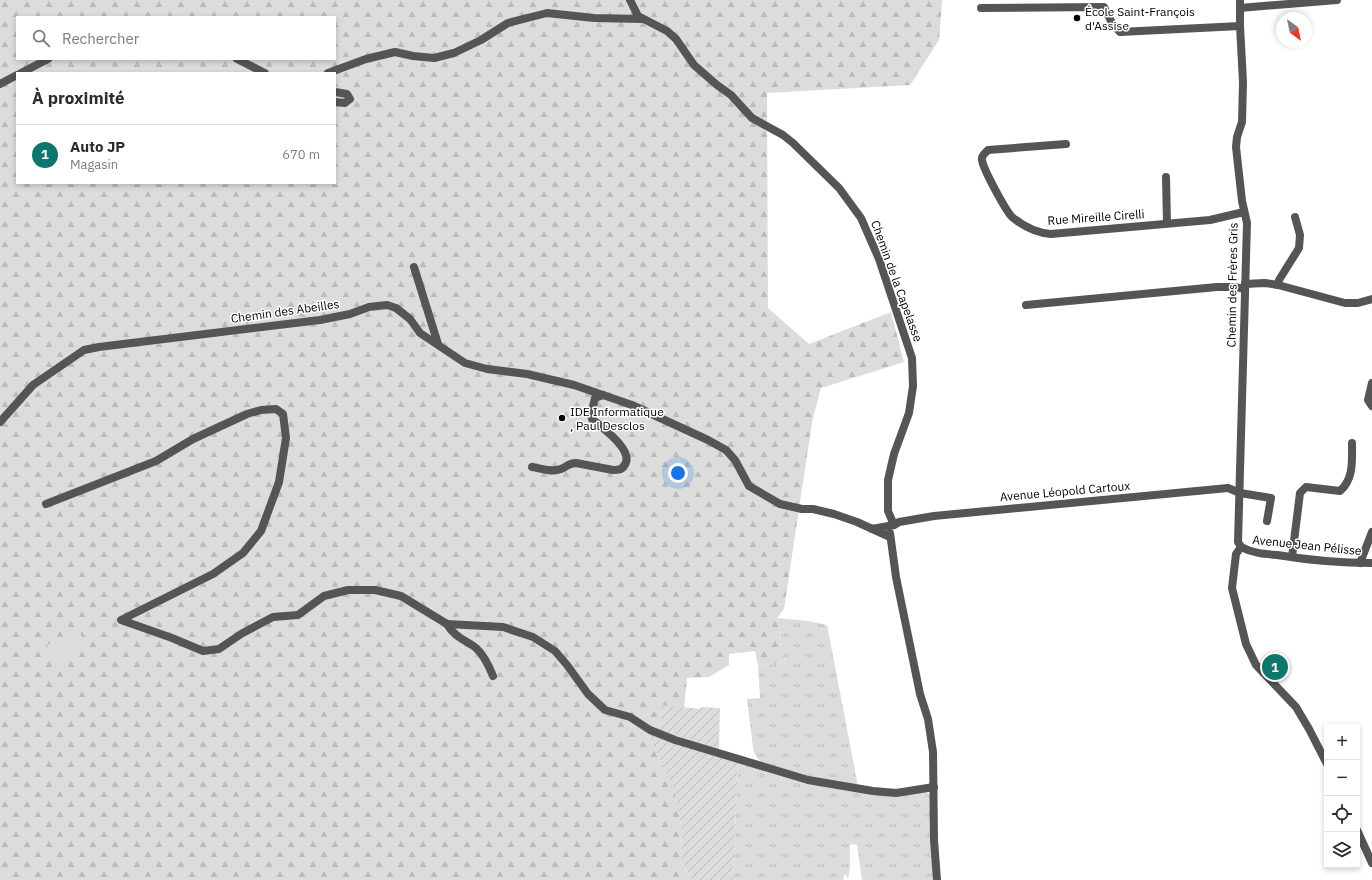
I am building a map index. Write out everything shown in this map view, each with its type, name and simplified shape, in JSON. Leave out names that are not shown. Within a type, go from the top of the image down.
[{"type":"street","points":[[630,0],[638,16],[642,19]]},
{"type":"street","points":[[1240,4],[1337,0]]},
{"type":"street","name":"Chemin des Frères Gris","points":[[1240,4],[1243,82],[1242,122],[1237,137],[1236,147],[1244,212],[1247,223],[1238,542],[1241,547]]},
{"type":"street","points":[[981,8],[1104,7],[1112,23],[1120,32],[1240,26]]},
{"type":"street","points":[[331,72],[366,59],[395,52],[413,56],[434,58],[454,53],[481,40],[508,23],[547,13],[594,18],[642,19]]},
{"type":"street","name":"Chemin de la Capelasse","points":[[642,19],[672,35],[694,65],[731,95],[752,118],[793,143],[839,188],[861,218],[879,260],[912,358],[913,386],[910,413],[894,454],[888,480],[888,510],[894,525]]},
{"type":"street","points":[[23,72],[46,60]]},
{"type":"street","points":[[239,60],[264,72]]},
{"type":"street","points":[[0,84],[16,76]]},
{"type":"street","points":[[336,92],[346,94],[350,99],[345,103],[336,102]]},
{"type":"street","name":"Rue Mireille Cirelli","points":[[1066,144],[988,150],[983,154],[982,160],[996,192],[1011,216],[1024,226],[1038,233],[1051,234],[1210,220],[1244,212]]},
{"type":"street","points":[[1166,177],[1167,224]]},
{"type":"street","points":[[1278,285],[1279,280],[1299,248],[1300,235],[1295,217]]},
{"type":"street","points":[[414,266],[438,344]]},
{"type":"street","points":[[1026,305],[1265,283],[1346,303],[1358,304],[1372,299]]},
{"type":"street","name":"Chemin des Abeilles","points":[[0,422],[33,385],[84,350],[320,320],[350,314],[369,308],[387,306],[396,308],[405,314],[420,333],[465,363],[487,370],[527,374],[574,385],[632,405],[708,440],[726,450],[735,460],[749,486],[780,504],[834,514],[857,522],[890,537]]},
{"type":"street","points":[[1372,383],[1368,400],[1372,406]]},
{"type":"street","points":[[532,467],[554,470],[560,469],[571,463],[576,463],[613,470],[623,468],[626,463],[627,456],[621,444],[592,419],[590,415],[595,398],[603,395]]},
{"type":"street","points":[[46,504],[156,461],[193,439],[247,414],[261,410],[276,409],[283,414],[286,438],[279,482],[261,531],[244,553],[213,574],[121,620],[203,651],[218,649],[241,634],[273,617],[298,615],[324,596],[348,590],[374,590],[401,596],[447,624],[503,627],[533,637],[554,651],[567,665],[588,694],[605,710],[630,717],[650,730],[675,740],[808,780],[873,791],[896,793],[934,787]]},
{"type":"street","points":[[1292,557],[1300,493],[1306,487],[1340,491],[1346,486],[1352,467],[1352,443]]},
{"type":"street","name":"Avenue Léopold Cartoux","points":[[894,525],[899,522],[934,516],[1228,488],[1240,493],[1271,498],[1267,521]]},
{"type":"street","points":[[871,529],[894,525]]},
{"type":"street","points":[[894,525],[891,530],[890,537],[896,577],[920,694],[928,719],[933,752],[934,840],[937,880]]},
{"type":"street","points":[[1360,563],[1372,532]]},
{"type":"street","points":[[1241,547],[1236,554],[1232,588],[1246,644],[1256,664],[1296,707],[1325,760]]},
{"type":"street","name":"Avenue Jean Pélisse","points":[[1241,547],[1248,551],[1292,557],[1372,563]]},
{"type":"street","points":[[447,624],[450,630],[458,637],[478,649],[489,665],[493,676]]},
{"type":"street","points":[[1358,832],[1372,863]]},
{"type":"green space","points":[[0,0],[943,0],[939,40],[910,85],[767,93],[768,308],[809,344],[891,312],[904,362],[821,388],[812,422],[784,609],[777,618],[785,662],[758,666],[755,651],[729,654],[729,665],[709,677],[687,678],[684,708],[661,705],[660,731],[650,739],[674,788],[682,830],[681,861],[692,880],[0,880]]},
{"type":"green space","points":[[777,618],[808,621],[827,625],[858,786],[807,777],[761,762],[755,755],[747,699],[760,698],[758,666],[785,662]]},
{"type":"green space","points":[[80,632],[86,648],[54,660],[47,645]]},
{"type":"green space","points":[[661,705],[700,709],[701,707],[720,708],[719,749],[660,731]]},
{"type":"green space","points":[[654,735],[738,761],[733,880],[692,880],[681,861],[682,830],[674,789],[650,739]]},
{"type":"green space","points":[[738,761],[798,780],[927,792],[930,796],[934,880],[862,880],[857,845],[851,844],[848,879],[845,874],[843,880],[733,880]]},
{"type":"place","name":"École Saint-François d'Assise","points":[[1077,18]]},
{"type":"place","name":"IDE Informatique , Paul Desclos","points":[[562,418]]},
{"type":"place","name":"Auto JP","points":[[1275,667]]}]
